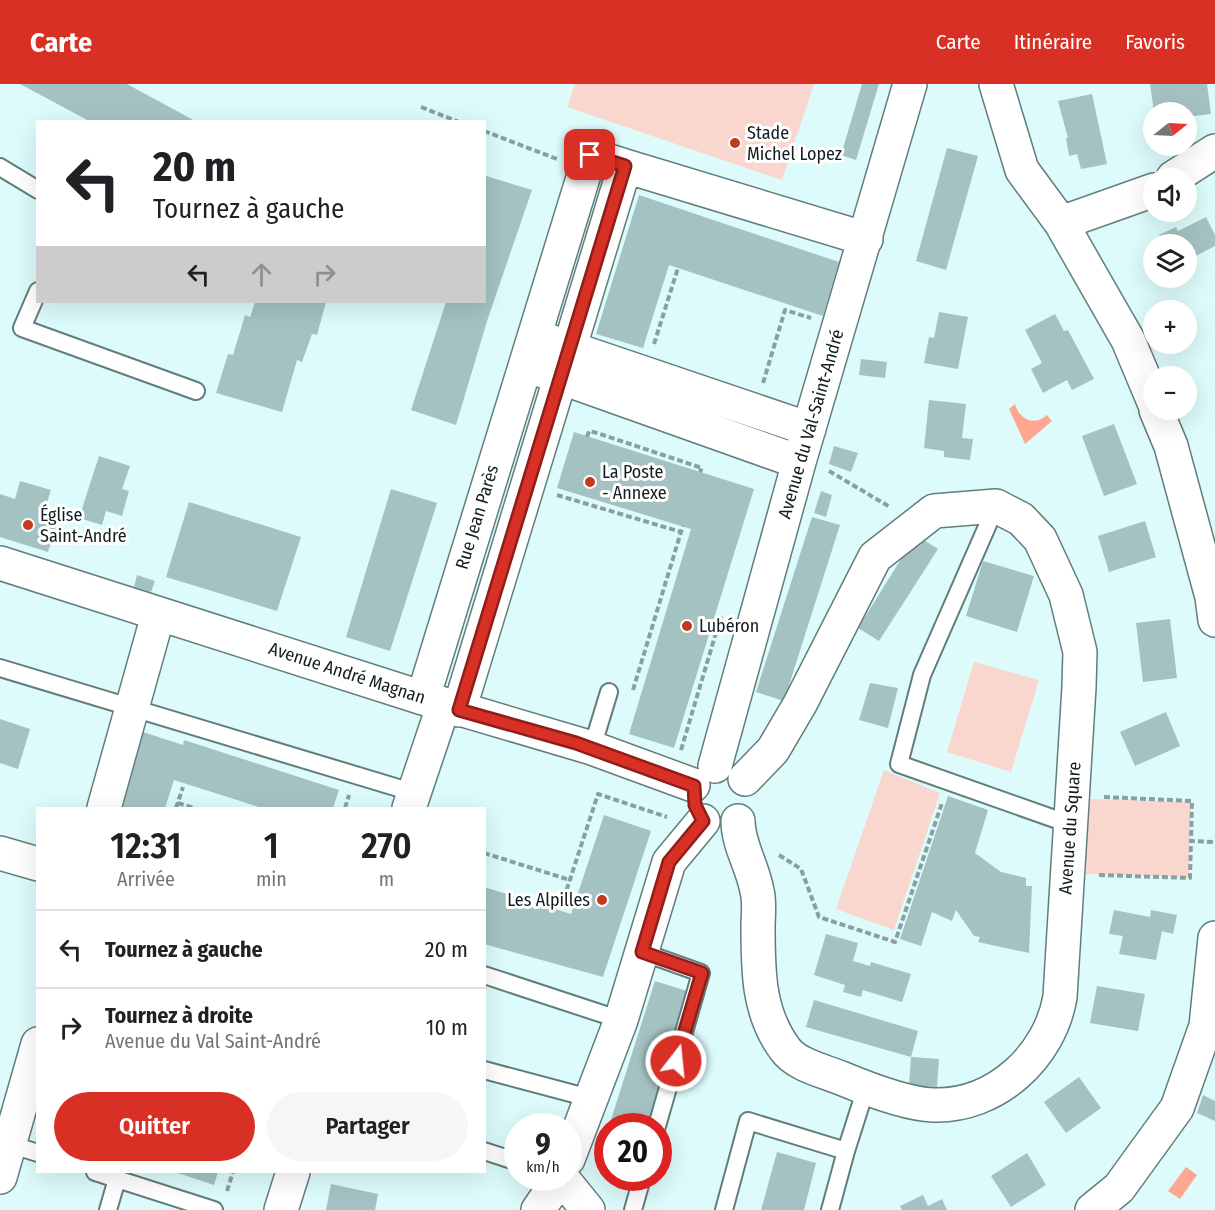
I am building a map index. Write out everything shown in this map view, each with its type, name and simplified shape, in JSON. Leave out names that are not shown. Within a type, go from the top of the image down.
[{"type":"street","name":"Avenue du Val-Saint-André","points":[[704,775],[812,465],[808,429],[910,84]]},
{"type":"street","points":[[996,84],[1022,170],[1061,223],[1128,340],[1143,376]]},
{"type":"street","points":[[1190,168],[1214,154]]},
{"type":"street","name":"Rue Jean Parès","points":[[442,704],[528,349],[590,155],[866,238]]},
{"type":"street","name":"Rue Jean Parès","points":[[412,801],[442,704],[565,362],[625,166]]},
{"type":"street","points":[[1061,223],[1143,194]]},
{"type":"street","points":[[528,349],[565,362],[812,465]]},
{"type":"street","points":[[565,362],[645,374],[808,429]]},
{"type":"street","points":[[1160,420],[1174,458],[1212,597],[1215,620]]},
{"type":"street","points":[[745,779],[773,750],[800,704],[875,557],[934,511],[996,506]]},
{"type":"street","name":"Avenue du Square","points":[[738,821],[738,829],[758,893],[758,981],[769,1021],[786,1051],[804,1063],[866,1088],[932,1105],[957,1103],[1002,1085],[1038,1053],[1056,1018],[1060,997],[1080,652],[1066,595],[1040,539],[1021,519],[996,506]]},
{"type":"street","name":"Avenue André Magnan","points":[[0,563],[442,704],[592,748],[704,775]]},
{"type":"street","points":[[104,807],[158,615]]},
{"type":"street","points":[[732,767],[745,779],[750,801],[747,810],[738,821],[715,829],[703,821],[695,805],[704,775],[732,767]]},
{"type":"street","points":[[582,1125],[621,1020],[669,862],[703,821]]},
{"type":"street","points":[[0,853],[36,863]]},
{"type":"street","points":[[1092,1210],[1119,1188],[1177,1108],[1206,1026],[1215,938]]},
{"type":"street","points":[[0,1177],[23,1149],[36,1058]]},
{"type":"street","points":[[281,1210],[293,1173]]},
{"type":"street","points":[[538,1210],[552,1191]]},
{"type":"street","points":[[572,1191],[588,1210]]},
{"type":"lane","points":[[0,167],[36,189]]},
{"type":"lane","points":[[36,296],[22,328],[196,391]]},
{"type":"lane","points":[[996,506],[921,675],[899,764],[1069,824]]},
{"type":"lane","points":[[0,668],[132,707],[412,801]]},
{"type":"lane","points":[[592,748],[609,692]]},
{"type":"lane","points":[[642,952],[702,973],[661,1113]]},
{"type":"lane","points":[[486,976],[621,1020]]},
{"type":"lane","points":[[486,1071],[593,1099]]},
{"type":"lane","points":[[830,1210],[866,1088]]},
{"type":"lane","points":[[724,1210],[748,1122],[846,1151]]},
{"type":"lane","points":[[486,1152],[504,1157]]},
{"type":"lane","points":[[98,1173],[204,1208]]},
{"type":"lane","points":[[108,1210],[117,1179]]},
{"type":"lane","points":[[633,1210],[638,1191]]},
{"type":"path","points":[[421,107],[454,120]]},
{"type":"path","points":[[486,132],[567,162]]},
{"type":"path","points":[[645,374],[678,268]]},
{"type":"path","points":[[755,411],[785,310],[813,319]]},
{"type":"path","points":[[587,437],[589,431],[653,454],[702,468],[700,472]]},
{"type":"path","points":[[812,465],[891,508]]},
{"type":"path","points":[[559,496],[681,532]]},
{"type":"path","points":[[631,696],[683,526]]},
{"type":"path","points":[[801,869],[819,917],[895,942],[948,783]]},
{"type":"path","points":[[177,806],[183,787]]},
{"type":"path","points":[[561,907],[598,794],[667,817],[664,828]]},
{"type":"path","points":[[1096,875],[1190,878],[1191,841],[1192,801],[1098,797]]},
{"type":"path","points":[[1191,841],[1215,842]]},
{"type":"path","points":[[486,854],[570,880]]},
{"type":"shaded area","name":"Stade Michel Lopez","points":[[575,84],[814,84],[782,180],[567,107]]},
{"type":"shaded area","points":[[1015,404],[1020,414],[1028,420],[1042,419],[1047,415],[1052,421],[1025,444],[1009,409]]},
{"type":"shaded area","points":[[974,662],[1039,680],[1011,772],[947,752]]},
{"type":"shaded area","points":[[884,770],[940,793],[894,930],[836,909]]},
{"type":"shaded area","points":[[1088,799],[1191,802],[1189,877],[1086,874]]},
{"type":"shaded area","points":[[1186,1167],[1197,1175],[1180,1199],[1168,1191]]},
{"type":"building","points":[[20,84],[127,84],[193,120],[87,120]]},
{"type":"building","points":[[862,84],[879,84],[856,160],[841,155]]},
{"type":"building","points":[[1150,84],[1207,84],[1211,114],[1197,116],[1197,102],[1153,102]]},
{"type":"building","points":[[1092,94],[1107,164],[1081,169],[1077,154],[1069,156],[1066,138],[1068,138],[1058,101]]},
{"type":"building","points":[[947,148],[978,156],[946,270],[916,261]]},
{"type":"building","points":[[486,176],[532,190],[488,318],[456,425],[411,410],[446,303],[486,303]]},
{"type":"building","points":[[639,195],[839,262],[823,316],[669,265],[643,348],[596,334]]},
{"type":"building","points":[[1206,217],[1215,235],[1215,246],[1197,255],[1197,234],[1161,234],[1176,227],[1178,231]]},
{"type":"building","points":[[255,303],[326,303],[317,335],[312,334],[302,362],[297,360],[282,412],[216,393],[228,354],[233,355],[245,315],[250,317]]},
{"type":"building","points":[[939,312],[968,317],[958,369],[924,363],[929,337],[934,338]]},
{"type":"building","points":[[1055,314],[1064,331],[1068,330],[1094,379],[1072,390],[1067,380],[1043,393],[1031,369],[1042,363],[1025,330]]},
{"type":"building","points":[[861,359],[887,362],[885,378],[859,375]]},
{"type":"building","points":[[929,400],[966,404],[962,438],[973,439],[970,460],[944,457],[944,451],[924,448]]},
{"type":"building","points":[[1114,424],[1137,484],[1104,496],[1082,436]]},
{"type":"building","name":"Lubéron","points":[[574,432],[754,489],[674,748],[629,734],[691,529],[557,488]]},
{"type":"building","points":[[834,446],[858,453],[851,472],[829,464]]},
{"type":"building","points":[[99,456],[130,466],[122,489],[129,491],[122,516],[106,511],[102,525],[79,518]]},
{"type":"building","name":"Église Saint-André","points":[[20,481],[51,490],[45,509],[60,514],[48,552],[0,537],[0,494],[15,499]]},
{"type":"building","points":[[391,489],[437,503],[390,651],[346,637]]},
{"type":"building","points":[[821,491],[832,495],[826,517],[814,513]]},
{"type":"building","points":[[189,502],[301,537],[277,611],[166,577]]},
{"type":"building","points":[[812,517],[840,525],[784,701],[756,692]]},
{"type":"building","points":[[1145,521],[1156,557],[1109,572],[1098,536]]},
{"type":"building","points":[[916,535],[938,549],[879,641],[858,628]]},
{"type":"building","points":[[983,561],[1034,576],[1017,632],[966,616]]},
{"type":"building","points":[[137,575],[155,581],[151,592],[134,587]]},
{"type":"building","points":[[1170,619],[1177,678],[1143,682],[1136,623]]},
{"type":"building","points":[[870,683],[898,688],[888,728],[859,720]]},
{"type":"building","points":[[1166,712],[1180,746],[1135,766],[1120,732]]},
{"type":"building","points":[[0,719],[30,729],[18,769],[0,763]]},
{"type":"building","points":[[143,732],[183,745],[184,740],[339,790],[333,807],[259,807],[174,780],[165,807],[119,807]]},
{"type":"building","points":[[948,796],[988,810],[975,853],[1001,872],[1026,878],[1026,886],[1032,886],[1029,953],[978,942],[980,937],[974,936],[956,910],[952,921],[932,912],[921,946],[900,939]]},
{"type":"building","name":"Les Alpilles","points":[[604,815],[651,831],[603,977],[486,945],[486,888],[571,914]]},
{"type":"building","points":[[1114,910],[1150,917],[1151,910],[1177,915],[1173,934],[1162,931],[1156,960],[1119,954],[1123,936],[1109,934]]},
{"type":"building","points":[[826,934],[858,943],[853,961],[870,966],[871,962],[911,974],[902,1002],[863,990],[861,997],[843,992],[845,985],[814,975]]},
{"type":"building","points":[[655,981],[693,993],[654,1113],[613,1113]]},
{"type":"building","points":[[1097,986],[1145,994],[1138,1031],[1090,1023]]},
{"type":"building","points":[[814,1000],[918,1031],[911,1057],[806,1027]]},
{"type":"building","points":[[911,1057],[939,1059],[937,1087],[909,1086]]},
{"type":"building","points":[[1079,1077],[1101,1108],[1066,1133],[1044,1102]]},
{"type":"building","points":[[1203,1095],[1215,1101],[1215,1121],[1197,1113]]},
{"type":"building","points":[[777,1152],[816,1163],[804,1210],[761,1210]]},
{"type":"building","points":[[1027,1153],[1046,1185],[1011,1207],[991,1176]]},
{"type":"building","points":[[178,1173],[218,1173],[214,1185]]},
{"type":"building","points":[[331,1184],[378,1194],[375,1210],[326,1210]]},
{"type":"building","points":[[923,1195],[928,1206],[942,1199],[947,1210],[902,1210],[900,1206]]},
{"type":"place","name":"Stade Michel Lopez","points":[[735,143]]},
{"type":"place","name":"La Poste - Annexe","points":[[590,482]]},
{"type":"place","name":"Église Saint-André","points":[[28,525]]},
{"type":"place","name":"Lubéron","points":[[687,626]]},
{"type":"place","name":"Les Alpilles","points":[[602,900]]},
{"type":"route","points":[[590,155],[625,166],[459,710],[576,743],[694,786],[695,805],[703,821],[669,862],[642,952],[702,973],[676,1061]]}]
